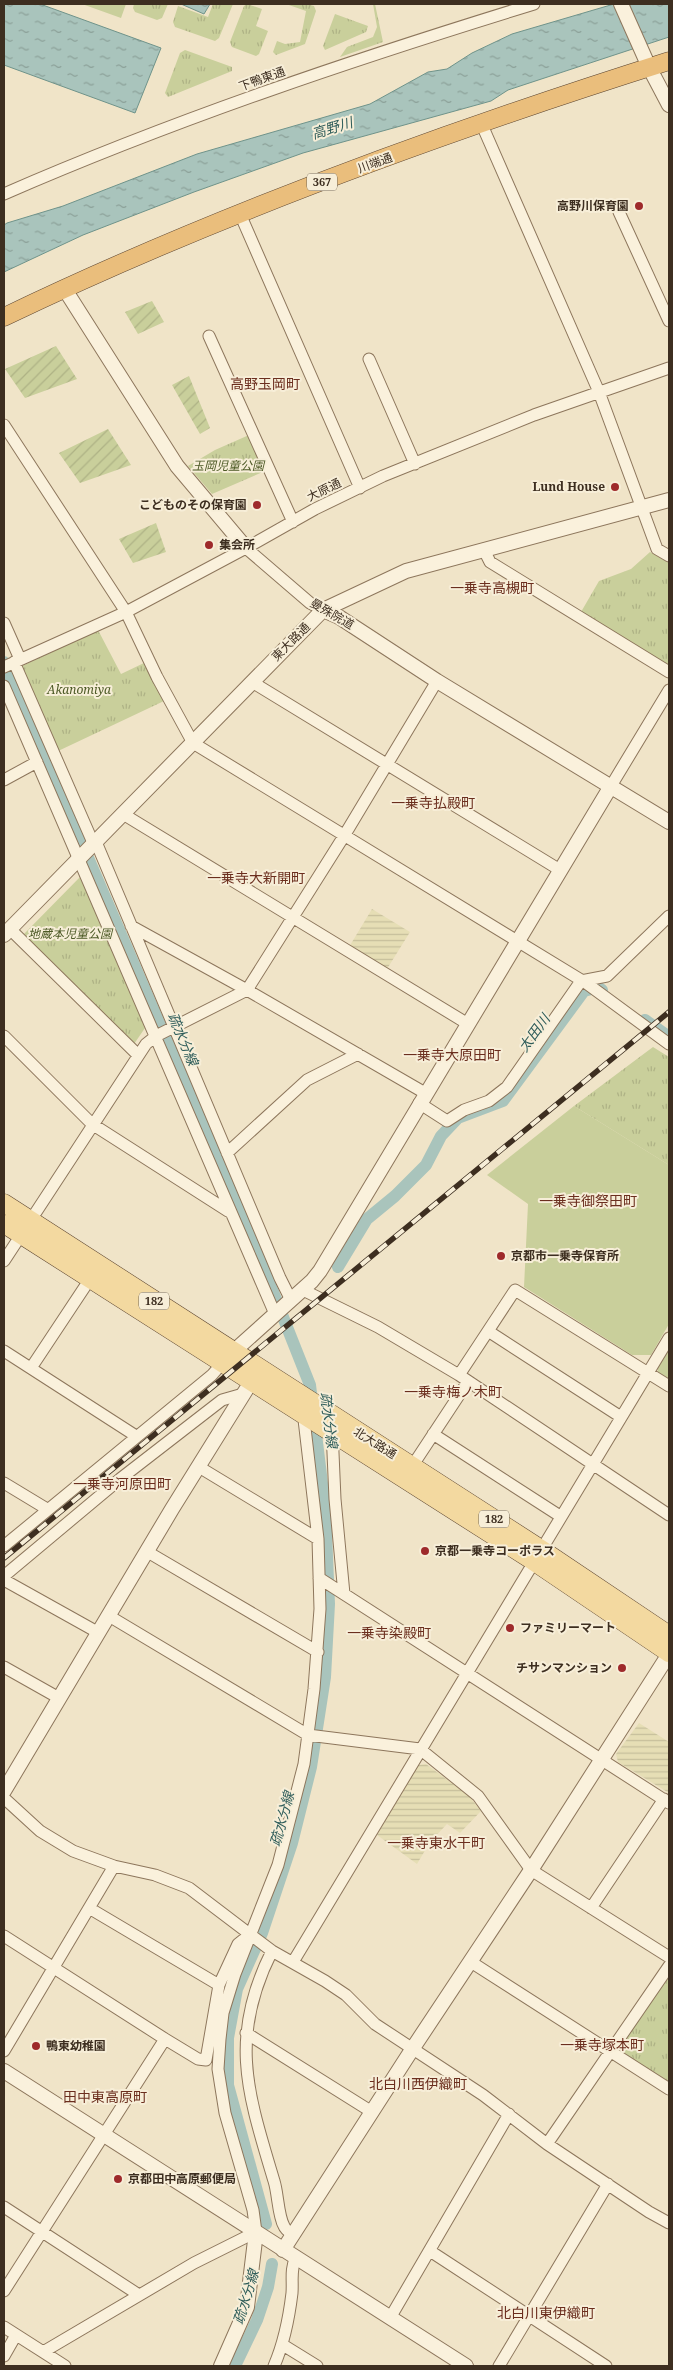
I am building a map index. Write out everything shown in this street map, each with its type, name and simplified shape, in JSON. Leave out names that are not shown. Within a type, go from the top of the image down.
[{"type":"highway","name":"川端通","points":[[4,318],[64,288],[316,184],[482,125],[646,60],[669,61]]},
{"type":"main road","name":"北大路通","points":[[4,1203],[25,1227],[227,1357],[252,1382],[316,1414],[537,1555],[669,1635]]},
{"type":"main road","name":"北大路通","points":[[4,1224],[25,1227]]},
{"type":"main road","name":"北大路通","points":[[537,1555],[669,1653]]},
{"type":"street","name":"下鴨東通","points":[[4,194],[89,158],[231,105],[508,8],[534,4]]},
{"type":"street","points":[[621,4],[669,105]]},
{"type":"street","points":[[482,125],[599,392],[640,508],[657,549],[669,556]]},
{"type":"street","points":[[619,212],[669,321]]},
{"type":"street","points":[[240,214],[360,488]]},
{"type":"street","name":"曼殊院道","points":[[64,288],[177,466],[246,548],[310,603],[339,617],[437,681],[669,822]]},
{"type":"street","points":[[209,336],[293,522]]},
{"type":"street","points":[[369,359],[415,464]]},
{"type":"street","name":"大原通","points":[[12,663],[126,612],[360,488],[534,415],[669,368]]},
{"type":"street","points":[[4,426],[126,612],[157,677],[193,743],[583,982],[665,1037]]},
{"type":"street","name":"東大路通","points":[[7,932],[323,610],[406,571],[669,500]]},
{"type":"street","points":[[484,550],[490,562],[669,672]]},
{"type":"street","points":[[4,623],[12,663],[89,849],[156,1036],[228,1211],[283,1307]]},
{"type":"street","points":[[4,1261],[146,1044],[156,1036],[247,990],[344,836],[437,681]]},
{"type":"street","points":[[252,682],[560,870]]},
{"type":"street","points":[[4,686],[37,762],[89,849],[131,926],[227,1153],[283,1307]]},
{"type":"street","points":[[4,1546],[212,1375],[227,1357],[303,1290],[320,1271],[422,1098],[669,690]]},
{"type":"street","points":[[4,780],[37,762]]},
{"type":"street","points":[[123,814],[468,1024]]},
{"type":"street","points":[[131,926],[358,1054],[422,1098],[447,1121],[464,1110],[489,1101],[507,1087],[583,982],[607,976],[669,916]]},
{"type":"street","points":[[7,932],[138,1055]]},
{"type":"street","points":[[4,1036],[92,1124],[228,1211]]},
{"type":"street","points":[[227,1153],[306,1080],[358,1054]]},
{"type":"street","points":[[31,1368],[94,1272]]},
{"type":"street","points":[[303,1290],[378,1327],[463,1379],[592,1466],[669,1515]]},
{"type":"street","points":[[408,1472],[433,1434],[488,1331],[515,1290],[669,1386]]},
{"type":"street","points":[[488,1331],[620,1418]]},
{"type":"street","points":[[293,1962],[669,1338]]},
{"type":"street","points":[[4,1351],[136,1436]]},
{"type":"street","points":[[4,1791],[146,1552],[252,1382]]},
{"type":"street","points":[[4,1576],[120,1479],[222,1400],[252,1382]]},
{"type":"street","points":[[221,2366],[247,2307],[256,2232],[253,2210],[225,2113],[218,2069],[224,2012],[254,1938],[278,1865],[312,1736],[318,1652],[326,1582],[318,1539],[316,1414]]},
{"type":"street","points":[[316,1414],[335,1499],[344,1594]]},
{"type":"street","points":[[433,1434],[560,1516]]},
{"type":"street","points":[[199,1467],[318,1539]]},
{"type":"street","points":[[4,1483],[47,1509]]},
{"type":"street","points":[[146,1552],[318,1652]]},
{"type":"street","points":[[4,1580],[98,1633]]},
{"type":"street","points":[[326,1582],[666,1801],[591,1908]]},
{"type":"street","points":[[109,1616],[312,1736],[420,1750],[478,1796],[531,1870],[669,1957]]},
{"type":"street","points":[[284,2250],[292,2234],[531,1870],[669,1653]]},
{"type":"street","points":[[4,1668],[59,1698]]},
{"type":"street","points":[[4,1798],[40,1831],[73,1851],[114,1866],[155,1875],[189,1888],[272,1951],[293,1962],[346,1996],[375,2024],[509,2114],[547,2144],[649,2212],[669,2223]]},
{"type":"street","points":[[4,2051],[114,1866]]},
{"type":"street","points":[[89,1908],[219,1985]]},
{"type":"street","points":[[4,1936],[165,2039],[198,2059],[206,2060],[219,1985],[238,1944],[254,1938]]},
{"type":"street","points":[[272,1951],[254,1996],[246,2032],[245,2060],[252,2101],[278,2193],[283,2225],[292,2234]]},
{"type":"street","points":[[471,1962],[669,2090]]},
{"type":"street","points":[[547,2144],[669,1966]]},
{"type":"street","points":[[246,2032],[372,2112]]},
{"type":"street","points":[[4,2291],[165,2039]]},
{"type":"street","points":[[4,2071],[466,2366]]},
{"type":"street","points":[[390,2318],[509,2114]]},
{"type":"street","points":[[499,2366],[608,2184]]},
{"type":"street","points":[[4,2207],[139,2295]]},
{"type":"street","points":[[43,2352],[194,2263],[256,2232]]},
{"type":"street","points":[[430,2251],[606,2366]]},
{"type":"street","points":[[274,2366],[283,2345],[292,2291],[292,2265],[296,2258]]},
{"type":"street","points":[[4,2327],[65,2366]]},
{"type":"street","points":[[4,2356],[16,2335]]},
{"type":"street","points":[[283,2345],[317,2366]]},
{"type":"shaded area","points":[[372,909],[410,932],[387,969],[349,947]]},
{"type":"shaded area","points":[[639,1723],[669,1742],[669,1793],[618,1762],[616,1754]]},
{"type":"shaded area","points":[[426,1764],[469,1796],[481,1811],[460,1833],[447,1824],[430,1842],[417,1864],[377,1835],[418,1765]]},
{"type":"green space","points":[[82,4],[126,4],[121,18]]},
{"type":"green space","points":[[134,4],[168,4],[162,18],[157,20],[135,12]]},
{"type":"green space","points":[[213,4],[233,4],[219,38],[215,41],[175,27],[173,22],[178,6],[208,17]]},
{"type":"green space","points":[[247,4],[262,9],[256,26],[268,31],[259,54],[256,56],[232,47],[230,42],[244,6]]},
{"type":"green space","points":[[286,4],[307,4],[314,6],[316,11],[305,44],[276,55],[273,52],[277,41],[285,44],[300,42],[306,11]]},
{"type":"green space","points":[[373,4],[375,4],[383,42],[340,57],[347,47],[373,37],[377,27]]},
{"type":"green space","points":[[335,14],[368,26],[366,32],[325,50],[323,46]]},
{"type":"green space","points":[[185,50],[232,67],[232,71],[168,97],[165,93],[180,53]]},
{"type":"green space","points":[[152,301],[164,322],[138,334],[125,312]]},
{"type":"green space","points":[[56,346],[77,379],[25,398],[5,369]]},
{"type":"green space","points":[[189,376],[210,428],[200,434],[172,385]]},
{"type":"green space","points":[[108,429],[131,465],[80,483],[59,453]]},
{"type":"green space","name":"玉岡児童公園","points":[[249,435],[265,471],[212,494],[188,466],[215,450]]},
{"type":"green space","points":[[156,523],[166,552],[133,563],[119,539]]},
{"type":"green space","points":[[650,552],[669,563],[669,666],[581,612],[599,581],[631,569]]},
{"type":"green space","name":"Akanomiya","points":[[98,630],[121,674],[144,663],[164,701],[56,752],[20,667]]},
{"type":"green space","name":"地蔵本児童公園","points":[[80,877],[145,1028],[134,1044],[24,934]]},
{"type":"green space","points":[[653,1047],[669,1057],[669,1165],[574,1106]]},
{"type":"green space","points":[[574,1106],[669,1165],[669,1324],[651,1355],[632,1355],[524,1287],[528,1204],[487,1175]]},
{"type":"green space","points":[[669,1346],[669,1380],[658,1372],[657,1366]]},
{"type":"green space","points":[[669,1974],[669,2083],[622,2054],[621,2043]]},
{"type":"water","points":[[4,4],[40,4],[161,48],[135,113],[4,65]]},
{"type":"water","points":[[181,4],[210,4],[204,14]]},
{"type":"water","name":"高野川","points":[[614,4],[669,4],[669,37],[508,90],[491,101],[303,153],[194,192],[83,235],[4,272],[4,225],[7,223],[63,206],[197,154],[370,104],[428,72],[447,69],[472,53],[512,34]]},
{"type":"waterway","name":"疏水分線","points":[[4,662],[254,1244],[310,1385],[325,1508],[329,1604],[325,1677],[311,1767],[292,1843],[262,1933],[237,1989],[228,2038],[228,2085],[266,2224]]},
{"type":"waterway","name":"太田川","points":[[338,1267],[367,1219],[395,1196],[426,1165],[441,1136],[458,1118],[503,1101],[584,991],[598,987],[602,990]]},
{"type":"waterway","name":"太田川","points":[[645,1020],[669,1037]]},
{"type":"waterway","name":"疏水分線","points":[[235,2366],[257,2320],[268,2287],[272,2264]]},
{"type":"railway","points":[[4,1558],[669,1012]]},
{"type":"place","name":"高野川保育園","points":[[639,206]]},
{"type":"place","name":"Lund House","points":[[615,487]]},
{"type":"place","name":"こどものその保育園","points":[[257,505]]},
{"type":"place","name":"集会所","points":[[209,545]]},
{"type":"place","name":"京都市一乗寺保育所","points":[[501,1256]]},
{"type":"place","name":"京都一乗寺コーポラス","points":[[425,1551]]},
{"type":"place","name":"ファミリーマート","points":[[510,1628]]},
{"type":"place","name":"チサンマンション","points":[[622,1668]]},
{"type":"place","name":"鴨東幼稚園","points":[[36,2046]]},
{"type":"place","name":"京都田中高原郵便局","points":[[118,2179]]},
{"type":"district","name":"高野玉岡町","points":[[265,384]]},
{"type":"district","name":"一乗寺高槻町","points":[[492,588]]},
{"type":"district","name":"一乗寺払殿町","points":[[433,803]]},
{"type":"district","name":"一乗寺大新開町","points":[[256,878]]},
{"type":"district","name":"一乗寺大原田町","points":[[452,1055]]},
{"type":"district","name":"一乗寺御祭田町","points":[[588,1201]]},
{"type":"district","name":"一乗寺梅ノ木町","points":[[453,1392]]},
{"type":"district","name":"一乗寺河原田町","points":[[122,1484]]},
{"type":"district","name":"一乗寺染殿町","points":[[389,1633]]},
{"type":"district","name":"一乗寺東水干町","points":[[436,1843]]},
{"type":"district","name":"一乗寺塚本町","points":[[602,2045]]},
{"type":"district","name":"北白川西伊織町","points":[[418,2084]]},
{"type":"district","name":"田中東高原町","points":[[105,2097]]},
{"type":"district","name":"北白川東伊織町","points":[[546,2313]]}]
